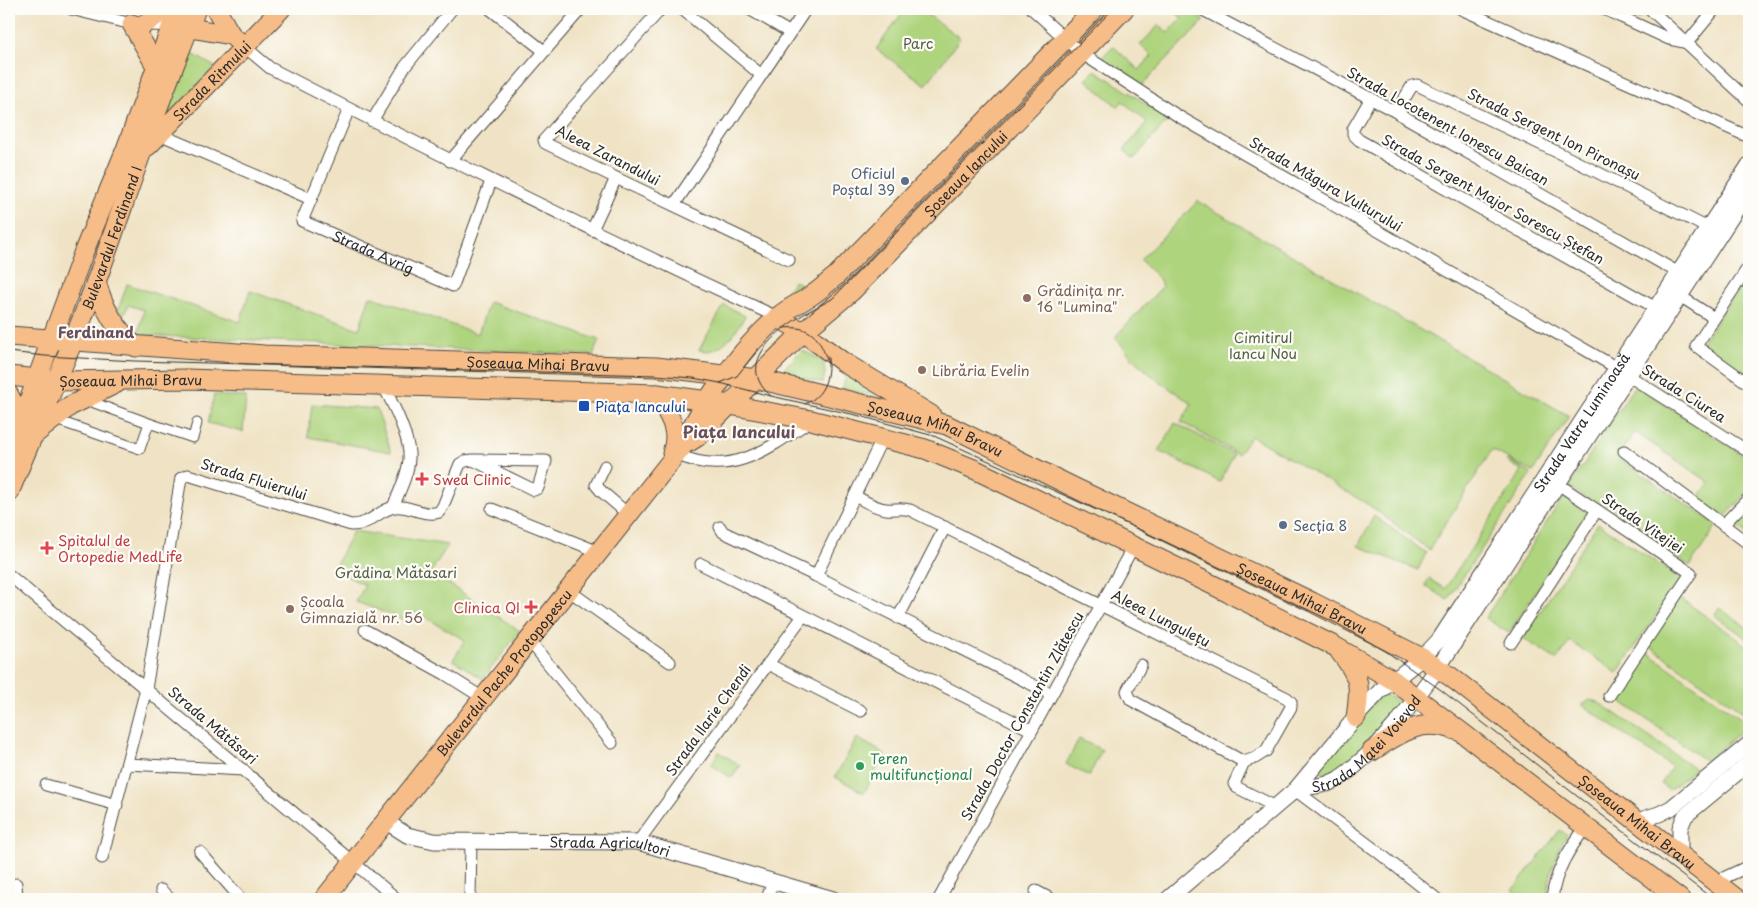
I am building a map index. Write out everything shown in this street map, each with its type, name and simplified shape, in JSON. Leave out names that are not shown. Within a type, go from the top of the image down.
[{"type":"main road","name":"Bulevardul Ferdinand I","points":[[9,494],[26,430],[36,380],[84,251],[126,149],[156,66],[176,18],[196,9]]},
{"type":"main road","points":[[216,9],[238,41]]},
{"type":"main road","name":"Strada Ritmului","points":[[142,152],[238,41],[282,9]]},
{"type":"main road","name":"Șoseaua Iancului","points":[[777,317],[810,297],[836,276],[1094,9]]},
{"type":"main road","name":"Șoseaua Iancului","points":[[803,332],[852,291],[1124,9]]},
{"type":"main road","points":[[156,66],[138,24],[176,18],[238,41]]},
{"type":"main road","name":"Bulevardul Ferdinand I","points":[[9,456],[57,381],[74,340],[142,152],[176,18]]},
{"type":"main road","points":[[96,281],[102,302],[111,319],[136,347]]},
{"type":"main road","points":[[826,313],[824,332],[826,350]]},
{"type":"main road","points":[[708,401],[726,374],[756,338],[777,317],[803,332],[843,362],[947,425]]},
{"type":"main road","points":[[729,405],[803,332]]},
{"type":"main road","name":"Șoseaua Mihai Bravu","points":[[9,336],[74,340],[136,347],[264,355],[390,360],[634,365],[757,379],[947,425],[1312,602],[1430,663],[1736,899]]},
{"type":"main road","name":"Șoseaua Mihai Bravu","points":[[9,376],[57,381],[125,379],[301,382],[384,387],[657,394],[708,401],[811,420],[926,449],[1213,585],[1336,647],[1399,675],[1422,691],[1464,733],[1680,899]]},
{"type":"main road","points":[[9,395],[26,430],[53,418],[84,398],[125,379]]},
{"type":"main road","points":[[657,394],[673,424],[676,436],[675,456]]},
{"type":"main road","name":"Bulevardul Pache Protopopescu","points":[[324,899],[675,456],[708,401]]},
{"type":"main road","name":"Bulevardul Pache Protopopescu","points":[[675,456],[729,405]]},
{"type":"main road","points":[[1336,647],[1350,664],[1356,676],[1358,693],[1356,717]]},
{"type":"main road","points":[[1372,751],[1419,725],[1438,725],[1464,733]]},
{"type":"street","points":[[71,9],[138,24]]},
{"type":"street","points":[[372,121],[404,68],[452,9]]},
{"type":"street","points":[[490,9],[544,51]]},
{"type":"street","points":[[450,161],[581,9]]},
{"type":"street","name":"Aleea Zarandului","points":[[661,9],[544,140],[616,178],[789,260]]},
{"type":"street","points":[[682,9],[760,74]]},
{"type":"street","points":[[748,9],[790,32]]},
{"type":"street","points":[[674,205],[760,74],[806,9]]},
{"type":"street","name":"Strada Măgura Vulturului","points":[[1032,9],[1081,53],[1178,116],[1623,372]]},
{"type":"street","name":"Strada Locotenent Ionescu Baican","points":[[1201,9],[1371,98],[1679,274]]},
{"type":"street","points":[[1460,9],[1749,137]]},
{"type":"street","points":[[1604,9],[1669,39],[1687,43]]},
{"type":"street","points":[[1650,9],[1749,101]]},
{"type":"street","points":[[1687,43],[1715,9]]},
{"type":"street","points":[[238,41],[270,68],[348,109],[592,230],[777,317]]},
{"type":"street","name":"Strada Sergent Ion Pironașu","points":[[1396,112],[1412,86],[1417,85],[1708,228]]},
{"type":"street","name":"Strada Sergent Major Sorescu Ștefan","points":[[1371,98],[1353,128],[1353,134],[1358,140],[1656,308]]},
{"type":"street","name":"Strada Avrig","points":[[348,109],[302,221],[453,286],[491,181]]},
{"type":"street","points":[[158,134],[311,199]]},
{"type":"street","name":"Strada Vatra Luminoasă","points":[[1399,675],[1430,663],[1558,484],[1623,372],[1656,308],[1749,165]]},
{"type":"street","points":[[592,230],[616,178]]},
{"type":"street","name":"Strada Vatra Luminoasă","points":[[1422,691],[1430,663],[1440,640],[1623,372],[1745,207],[1749,190]]},
{"type":"street","points":[[1749,266],[1696,346],[1749,384]]},
{"type":"street","points":[[1680,296],[1714,318]]},
{"type":"street","name":"Strada Ciurea","points":[[1623,372],[1749,452]]},
{"type":"street","points":[[384,387],[394,406],[409,447],[410,457],[394,507],[429,514],[439,512],[460,464],[465,461],[473,460],[546,461],[538,488],[534,490],[473,460]]},
{"type":"street","points":[[90,401],[193,438],[197,423]]},
{"type":"street","points":[[53,418],[140,449],[149,423]]},
{"type":"street","points":[[675,456],[701,463],[729,464],[744,460],[767,449],[811,420]]},
{"type":"street","points":[[816,576],[883,437]]},
{"type":"street","points":[[1624,450],[1749,544]]},
{"type":"street","points":[[605,466],[596,485],[600,491],[629,515]]},
{"type":"street","name":"Strada Fluierului","points":[[102,858],[146,689],[181,478],[184,475],[188,475],[351,525],[368,522],[394,507]]},
{"type":"street","name":"Strada Vitejiei","points":[[1558,484],[1691,573],[1609,696]]},
{"type":"street","name":"Aleea Lungulețu","points":[[855,496],[880,508],[910,510],[1287,698],[1291,702],[1291,707],[1266,751],[1256,758],[1244,762]]},
{"type":"street","points":[[1723,525],[1749,498]]},
{"type":"street","points":[[492,508],[599,552]]},
{"type":"street","points":[[1511,643],[1597,510]]},
{"type":"street","points":[[898,618],[945,527]]},
{"type":"street","points":[[720,528],[723,532],[816,576],[1051,694]]},
{"type":"street","name":"Strada Doctor Constantin Zlătescu","points":[[939,899],[1133,547]]},
{"type":"street","points":[[701,564],[1031,730]]},
{"type":"street","name":"Strada Mătăsari","points":[[9,575],[397,899]]},
{"type":"street","points":[[568,590],[670,662]]},
{"type":"street","name":"Strada Ilarie Chendi","points":[[638,842],[803,616]]},
{"type":"street","points":[[365,630],[445,674],[483,698]]},
{"type":"street","points":[[529,640],[612,743]]},
{"type":"street","points":[[768,664],[861,711]]},
{"type":"street","points":[[1141,665],[1127,691],[1131,700],[1244,762],[1235,780],[1236,787],[1276,807]]},
{"type":"street","name":"Strada Matei Voievod","points":[[1168,899],[1295,790],[1356,717],[1399,675]]},
{"type":"street","name":"Strada Matei Voievod","points":[[1295,790],[1327,784],[1338,779],[1372,751],[1422,691]]},
{"type":"street","points":[[1637,821],[1671,808],[1749,744]]},
{"type":"street","points":[[1680,854],[1680,828],[1685,816],[1749,763]]},
{"type":"street","points":[[128,764],[244,770]]},
{"type":"street","points":[[46,786],[117,805]]},
{"type":"street","points":[[1295,790],[1437,899]]},
{"type":"street","name":"Strada Agricultori","points":[[385,821],[407,835],[434,841],[638,842],[833,899]]},
{"type":"street","points":[[1552,899],[1556,880],[1566,856],[1586,827]]},
{"type":"street","points":[[470,899],[471,841]]},
{"type":"street","points":[[200,852],[241,899]]},
{"type":"street","points":[[1715,882],[1749,866]]},
{"type":"street","points":[[767,899],[773,881]]},
{"type":"street","points":[[16,884],[17,899]]},
{"type":"street","points":[[161,890],[170,899]]},
{"type":"street","points":[[1036,891],[1051,899]]},
{"type":"green space","name":"Parc","points":[[905,9],[916,14],[920,9],[960,38],[926,85],[876,49]]},
{"type":"green space","points":[[1172,9],[1186,9],[1204,21],[1140,87],[1100,59],[1113,46],[1139,70],[1152,56],[1140,45],[1159,25],[1168,33],[1182,18]]},
{"type":"green space","points":[[1620,9],[1639,9],[1644,13],[1639,19]]},
{"type":"green space","points":[[189,52],[215,67],[163,121]]},
{"type":"green space","points":[[1095,70],[1169,119],[1134,159],[1124,150],[1147,122],[1122,101],[1118,107],[1086,80]]},
{"type":"green space","name":"Cimitirul Iancu Nou","points":[[1198,201],[1569,416],[1533,472],[1492,450],[1429,550],[1369,505],[1251,436],[1238,454],[1181,422],[1192,404],[1156,379],[1135,361],[1115,337],[1162,287],[1159,278],[1140,260]]},
{"type":"green space","points":[[1749,272],[1749,381],[1700,345]]},
{"type":"green space","points":[[793,281],[801,284],[791,296],[785,295]]},
{"type":"green space","points":[[127,284],[240,322],[250,291],[359,329],[370,296],[478,334],[489,302],[599,340],[593,355],[138,335],[144,310],[128,305],[125,313],[118,311]]},
{"type":"green space","points":[[724,305],[745,316],[732,335],[720,346],[707,351],[699,350]]},
{"type":"green space","points":[[802,350],[823,361],[825,373],[823,383],[779,373]]},
{"type":"green space","points":[[846,374],[896,402],[843,388]]},
{"type":"green space","points":[[1635,385],[1749,459],[1749,491],[1723,519],[1697,500],[1709,482],[1635,432],[1617,457],[1717,525],[1690,566],[1569,487]]},
{"type":"green space","points":[[214,395],[246,397],[243,432],[208,423]]},
{"type":"green space","points":[[312,404],[377,409],[391,452],[308,437]]},
{"type":"green space","points":[[1175,423],[1234,454],[1220,482],[1159,451]]},
{"type":"green space","points":[[1508,459],[1531,474],[1448,600],[1425,585],[1429,579],[1445,589],[1522,471],[1507,461]]},
{"type":"green space","points":[[1565,494],[1589,509],[1509,633],[1485,618]]},
{"type":"green space","points":[[1749,505],[1749,535],[1733,522]]},
{"type":"green space","points":[[1374,516],[1426,553],[1418,570],[1358,546]]},
{"type":"green space","points":[[1598,523],[1681,579],[1617,673],[1570,641],[1557,660],[1523,638]]},
{"type":"green space","name":"Grădina Mătăsari","points":[[353,531],[448,545],[431,572],[520,631],[483,679],[453,660],[465,640],[416,612],[410,622],[356,602],[365,585],[333,570]]},
{"type":"green space","points":[[1679,597],[1749,647],[1749,716],[1648,645]]},
{"type":"green space","points":[[1719,608],[1749,629],[1749,640],[1714,615]]},
{"type":"green space","points":[[1644,650],[1749,724],[1706,761],[1613,696]]},
{"type":"green space","points":[[1382,692],[1407,708],[1349,762],[1327,776],[1318,768]]},
{"type":"green space","points":[[1590,700],[1598,702],[1696,769],[1669,790],[1661,784],[1672,767],[1582,705]]},
{"type":"green space","name":"Teren multifuncțional","points":[[857,738],[885,754],[864,793],[835,777]]},
{"type":"green space","points":[[1079,739],[1102,750],[1089,776],[1066,764]]},
{"type":"green space","points":[[719,752],[740,765],[732,778],[711,765]]},
{"type":"green space","points":[[1560,830],[1567,835],[1553,866],[1547,899],[1523,899],[1513,890]]},
{"type":"tram line","points":[[771,396],[761,385],[757,375],[757,364],[760,354],[767,345],[785,327],[832,299],[1113,9]]},
{"type":"tram line","points":[[783,328],[808,331],[818,340],[828,363]]},
{"type":"tram line","points":[[720,383],[737,376],[758,349]]},
{"type":"tram line","points":[[9,352],[135,361],[655,375],[693,378],[856,415],[934,436],[1147,533],[1336,623],[1387,652],[1441,690],[1713,899]]},
{"type":"tram line","points":[[805,404],[817,396],[824,385],[828,372],[828,357]]},
{"type":"place","name":"Oficiul Poștal 39","points":[[905,181]]},
{"type":"place","name":"Grădinița nr. 16 \"Lumina\"","points":[[1027,298]]},
{"type":"place","name":"Librăria Evelin","points":[[922,370]]},
{"type":"place","name":"Piața Iancului","points":[[584,406]]},
{"type":"place","name":"Swed Clinic","points":[[422,479]]},
{"type":"place","name":"Secția 8","points":[[1283,525]]},
{"type":"place","name":"Spitalul de Ortopedie MedLife","points":[[47,548]]},
{"type":"place","name":"Clinica QI","points":[[531,607]]},
{"type":"place","name":"Școala Gimnazială nr. 56","points":[[290,609]]},
{"type":"place","name":"Teren multifuncțional","points":[[860,766]]},
{"type":"district","name":"Ferdinand","points":[[96,331]]},
{"type":"district","name":"Piața Iancului","points":[[739,431]]}]
